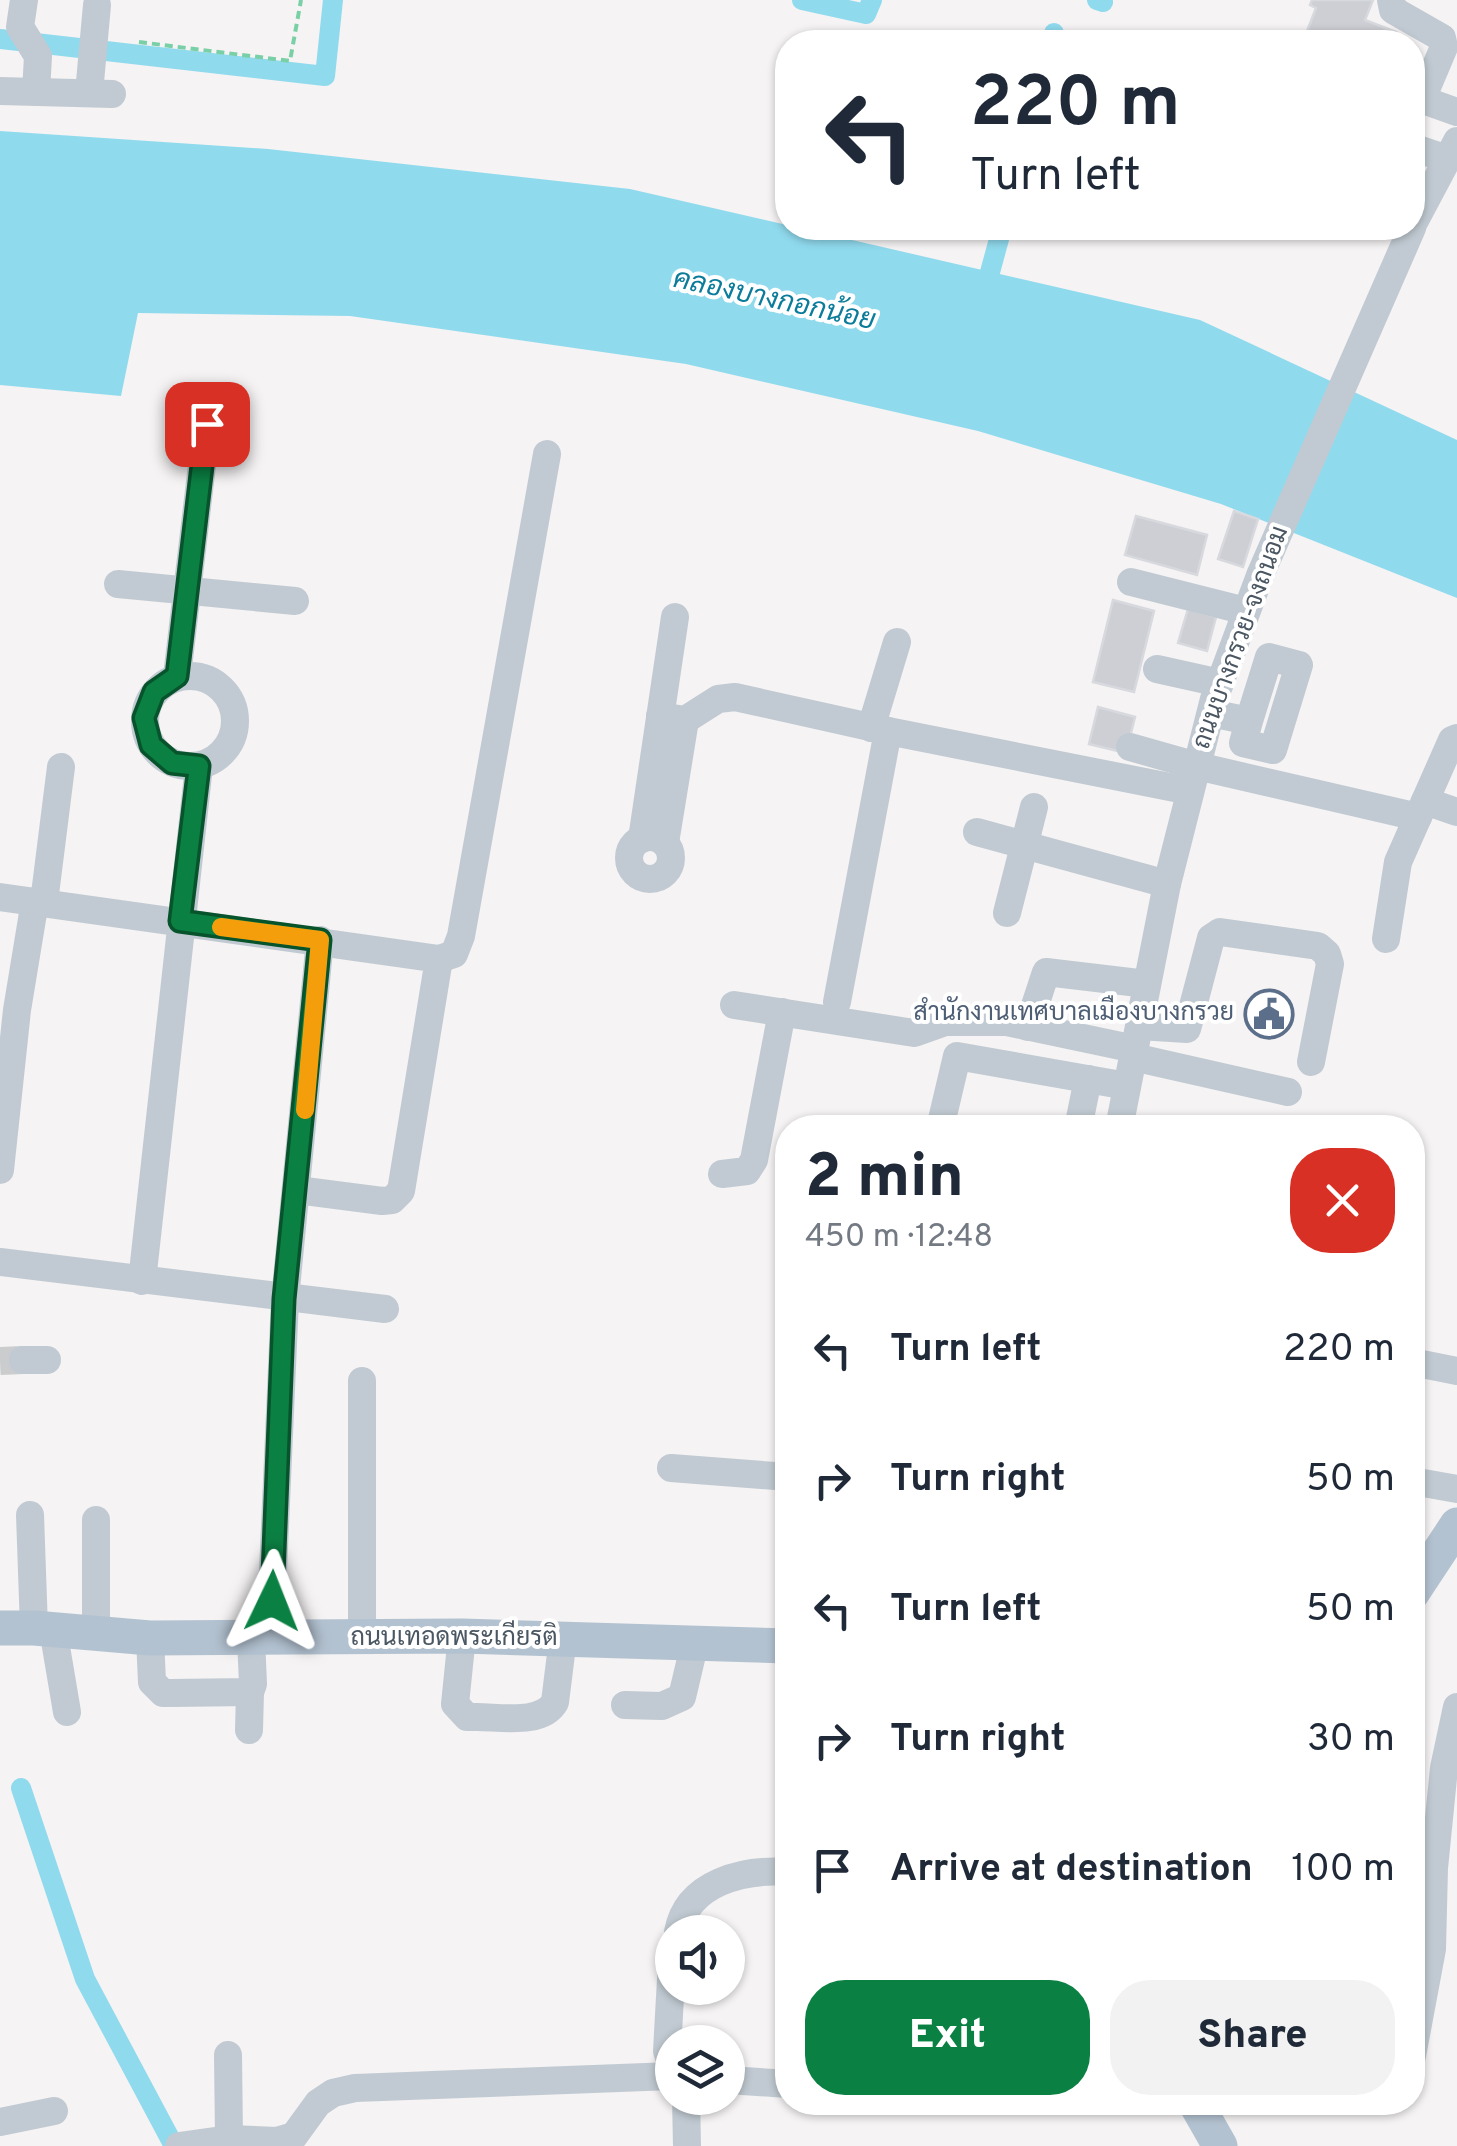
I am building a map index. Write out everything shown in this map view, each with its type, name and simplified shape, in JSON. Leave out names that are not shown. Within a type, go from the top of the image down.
[{"type":"main road","points":[[1425,1583],[1448,1565],[1457,1525]]},
{"type":"main road","name":"ถนนเทอดพระเกียรติ","points":[[29,1628],[150,1638],[462,1636],[775,1645]]},
{"type":"main road","points":[[1202,2115],[1220,2146]]},
{"type":"street","points":[[24,0],[20,27],[38,56],[36,92]]},
{"type":"street","points":[[1391,0],[1394,10],[1442,38],[1444,47],[1425,82]]},
{"type":"street","points":[[0,90],[100,94],[97,5]]},
{"type":"street","points":[[1425,100],[1457,112]]},
{"type":"street","points":[[1425,153],[1450,165]]},
{"type":"street","name":"ถนนบางกรวย-จงถนอม","points":[[1425,206],[1450,165]]},
{"type":"street","name":"ถนนบางกรวย-จงถนอม","points":[[1121,1115],[1167,884],[1220,683],[1261,573],[1406,240]]},
{"type":"street","points":[[177,676],[207,424]]},
{"type":"street","points":[[0,897],[439,959],[454,954],[461,936],[547,454]]},
{"type":"street","points":[[1131,582],[1246,611]]},
{"type":"street","points":[[118,584],[295,601]]},
{"type":"street","points":[[653,841],[673,718],[675,617]]},
{"type":"street","points":[[838,1002],[879,729],[897,642]]},
{"type":"street","points":[[1157,669],[1220,683]]},
{"type":"street","points":[[177,676],[202,676],[223,688],[235,710],[234,734],[221,755],[199,766],[172,763],[161,754],[151,745],[144,718],[154,692],[177,676]]},
{"type":"street","points":[[673,718],[735,697],[879,729],[1193,779],[1457,812]]},
{"type":"street","points":[[1211,713],[1249,721]]},
{"type":"street","points":[[1386,939],[1398,862],[1452,740],[1457,738]]},
{"type":"street","points":[[1130,746],[1193,779]]},
{"type":"street","points":[[0,1170],[12,1044],[40,902],[60,766]]},
{"type":"street","points":[[142,1281],[199,766]]},
{"type":"street","points":[[1007,913],[1034,807]]},
{"type":"street","points":[[976,832],[1167,884]]},
{"type":"street","points":[[1136,1044],[1188,1029],[1211,938],[1220,932],[1318,946],[1327,954],[1330,964],[1311,1062]]},
{"type":"street","points":[[249,1730],[250,1692],[260,1638],[284,1299],[320,940]]},
{"type":"street","points":[[297,1190],[382,1201],[392,1200],[401,1192],[439,959]]},
{"type":"street","points":[[1028,1026],[1046,972],[1147,984]]},
{"type":"street","points":[[734,1005],[914,1033],[945,1022],[1007,1022],[1136,1044],[1288,1092]]},
{"type":"street","points":[[722,1174],[748,1171],[754,1160],[782,1012]]},
{"type":"street","points":[[943,1115],[958,1056],[1127,1086]]},
{"type":"street","points":[[1081,1115],[1088,1079]]},
{"type":"street","points":[[0,1262],[385,1310]]},
{"type":"street","points":[[1425,1365],[1457,1371]]},
{"type":"street","points":[[362,1380],[362,1639]]},
{"type":"street","points":[[671,1468],[775,1476]]},
{"type":"street","points":[[1425,1483],[1457,1489]]},
{"type":"street","points":[[30,1516],[29,1628],[67,1712]]},
{"type":"street","points":[[96,1520],[96,1634]]},
{"type":"street","points":[[462,1636],[455,1704],[468,1716],[477,1717],[536,1717],[550,1711],[555,1702],[563,1638]]},
{"type":"street","points":[[150,1638],[152,1682],[163,1693],[250,1692]]},
{"type":"street","points":[[625,1704],[662,1706],[682,1697],[695,1642]]},
{"type":"street","points":[[1425,1859],[1450,1770],[1457,1707]]},
{"type":"street","points":[[682,1915],[698,1896],[716,1883],[740,1873],[775,1872]]},
{"type":"street","points":[[1425,1884],[1432,1949],[1425,1986]]},
{"type":"street","points":[[228,2055],[230,2139]]},
{"type":"street","points":[[181,2146],[230,2139],[277,2141],[294,2136],[318,2104],[333,2093],[355,2088],[655,2077]]},
{"type":"street","points":[[745,2081],[775,2083]]},
{"type":"street","points":[[0,2122],[54,2111]]},
{"type":"street","points":[[686,2115],[687,2146]]},
{"type":"path","points":[[139,42],[290,61],[301,0]]},
{"type":"water","name":"คลองบางกอกน้อย","points":[[0,131],[268,149],[630,189],[775,222],[775,240],[852,240],[1200,320],[1457,440],[1457,598],[1221,504],[978,431],[686,364],[350,316],[138,313],[121,396],[0,385]]},
{"type":"building","points":[[1312,0],[1373,0],[1365,20],[1391,30],[1307,30],[1316,8],[1310,5]]},
{"type":"building","points":[[1234,511],[1258,519],[1243,567],[1218,559]]},
{"type":"building","points":[[1136,516],[1207,535],[1197,575],[1125,555]]},
{"type":"building","points":[[1113,600],[1154,611],[1134,692],[1093,682]]},
{"type":"building","points":[[1188,609],[1216,617],[1207,651],[1178,643]]},
{"type":"building","points":[[1098,707],[1135,717],[1126,753],[1089,744]]},
{"type":"waterway","points":[[0,39],[325,76],[333,0]]},
{"type":"waterway","points":[[802,0],[866,14],[872,0]]},
{"type":"waterway","points":[[1097,0],[1103,2]]},
{"type":"waterway","points":[[983,298],[999,240]]},
{"type":"waterway","points":[[21,1788],[85,1979],[174,2146]]},
{"type":"tunnel","points":[[0,1361],[23,1360]]},
{"type":"slow traffic","points":[[221,927],[320,940],[305,1110]]},
{"type":"place","name":"สำนักงานเทศบาลเมืองบางกรวย","points":[[1269,1014]]},
{"type":"route","points":[[207,424],[177,676],[154,692],[144,718],[151,745],[172,763],[199,766],[180,921],[320,940],[284,1299],[272,1601]]}]
